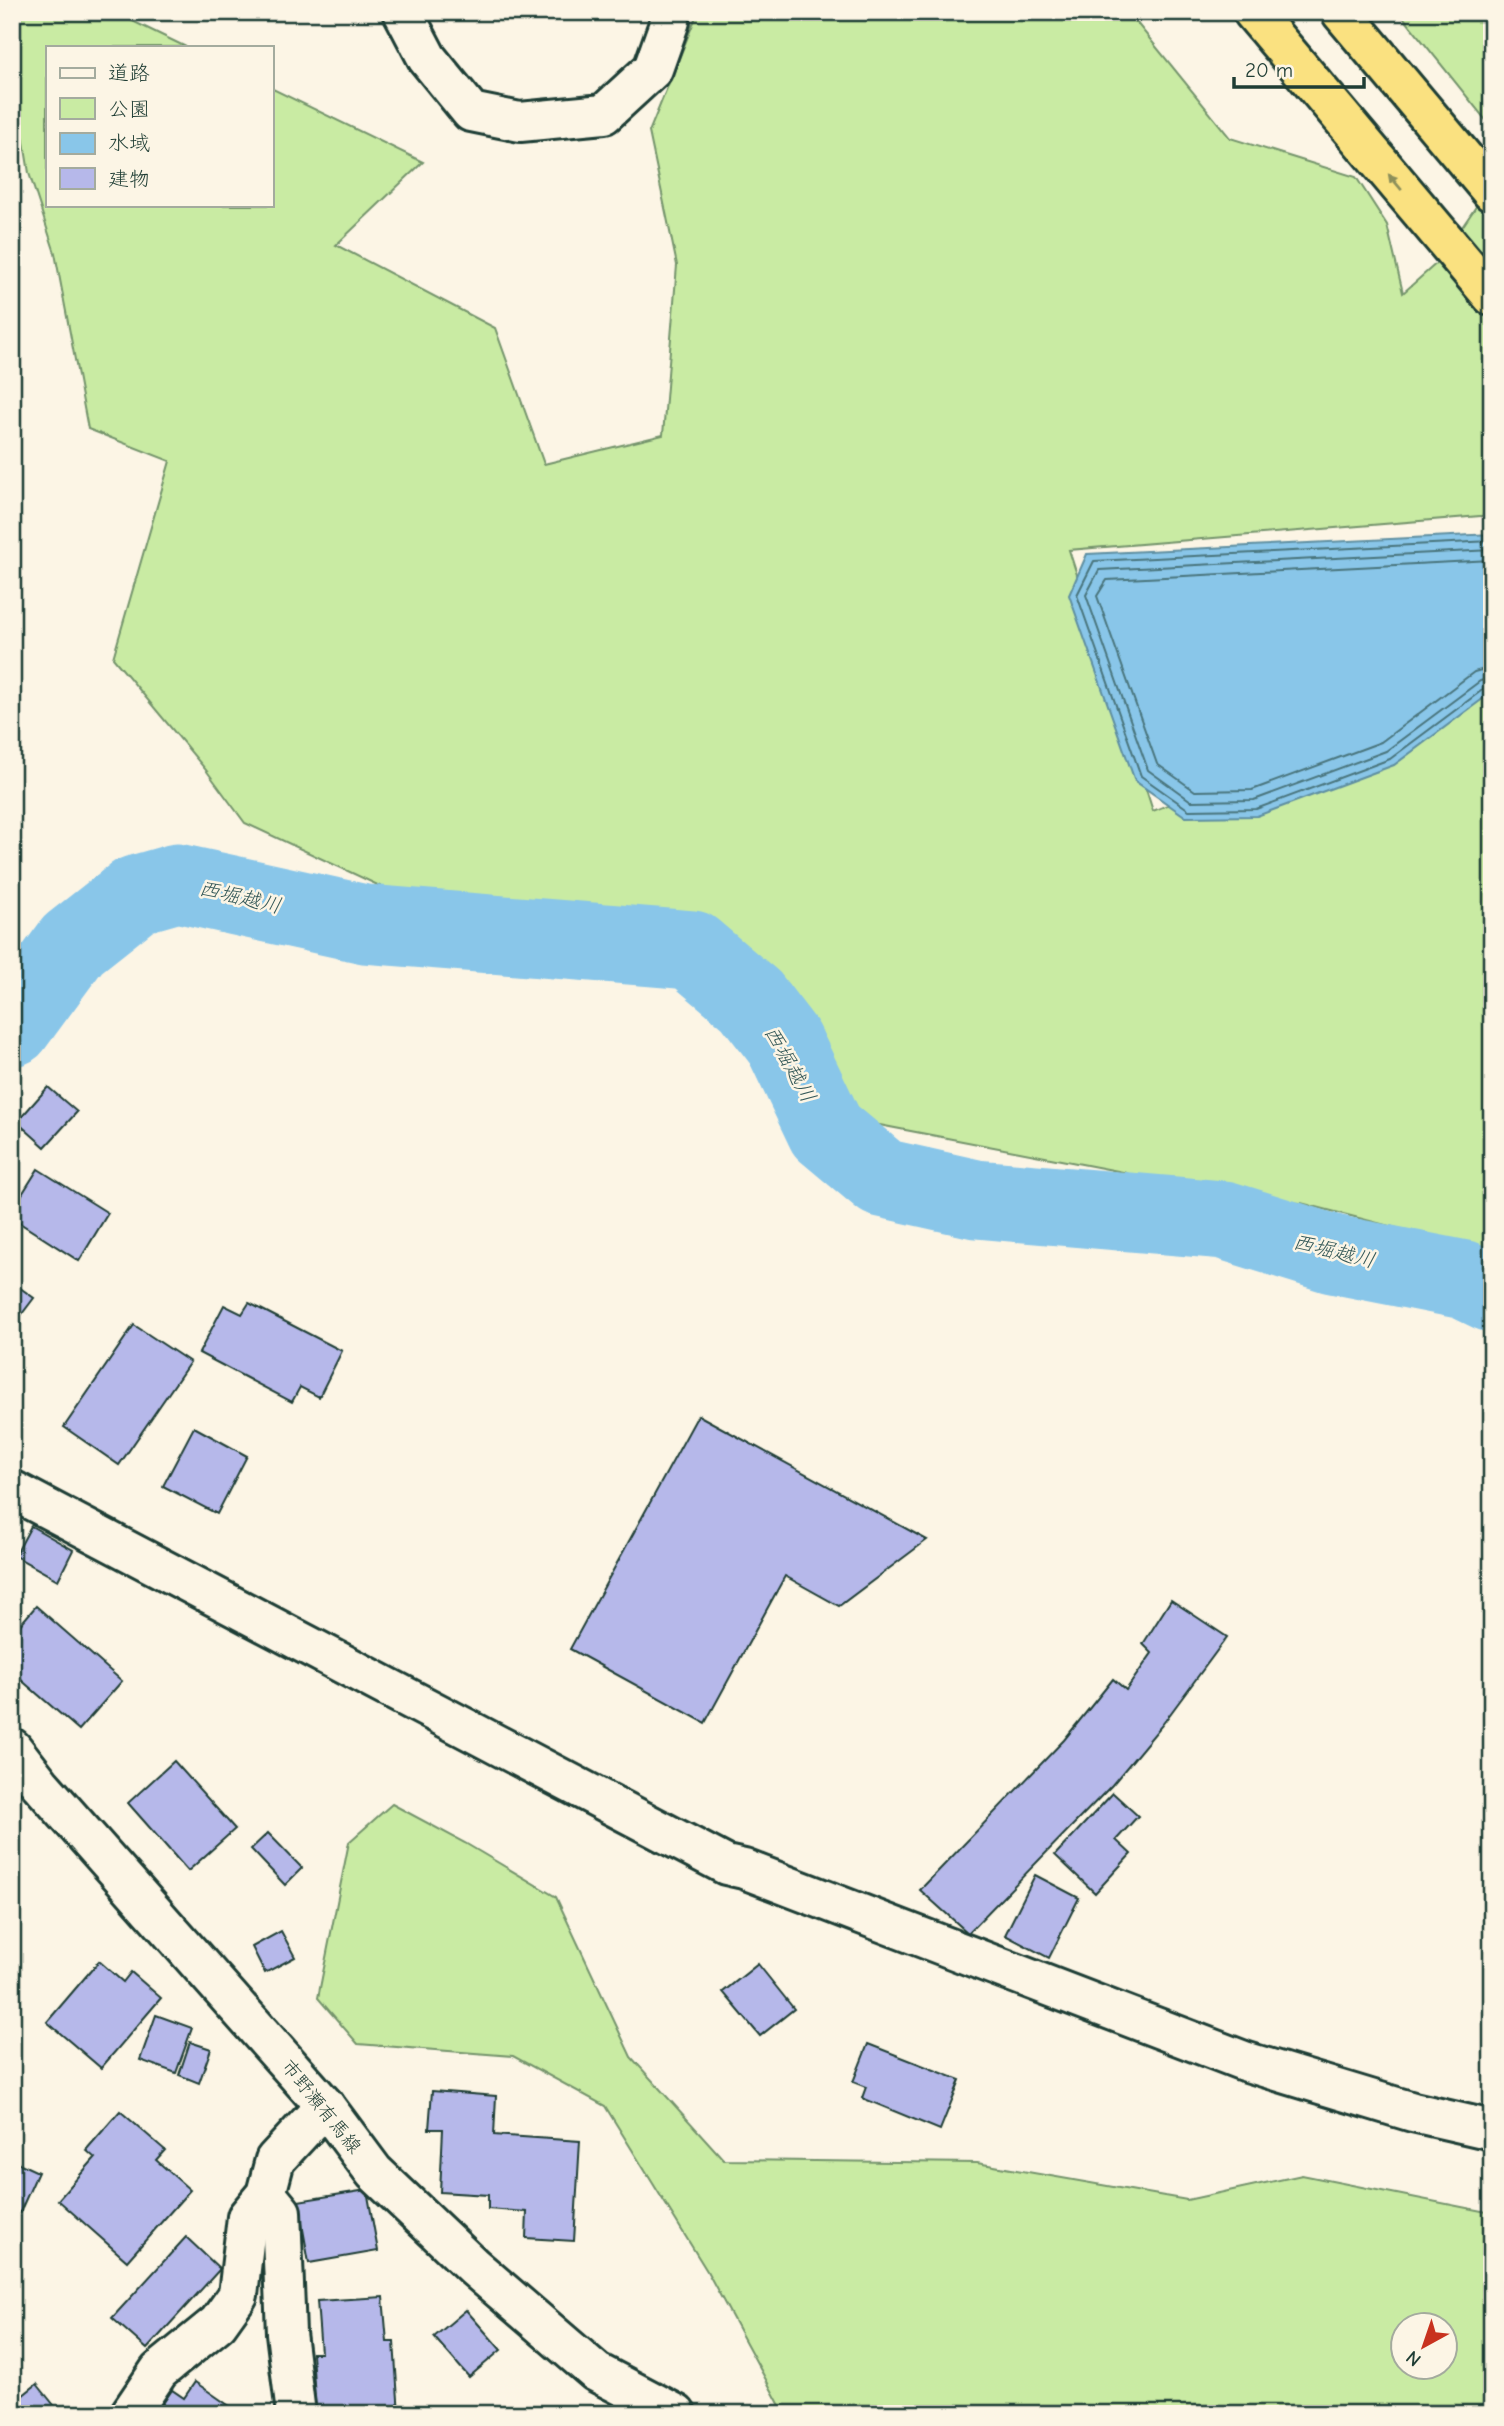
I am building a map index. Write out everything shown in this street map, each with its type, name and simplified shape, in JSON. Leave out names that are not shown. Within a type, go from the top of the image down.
[{"type":"highway","points":[[1253,12],[1492,296]]},
{"type":"highway","points":[[1341,12],[1488,187]]},
{"type":"street","points":[[403,12],[427,58],[471,112],[520,122],[604,114],[653,69],[670,21],[669,12]]},
{"type":"street","points":[[12,1490],[726,1865],[757,1874],[1244,2061],[1413,2112],[1492,2130]]},
{"type":"street","name":"市野瀬有馬線","points":[[12,1748],[40,1784],[325,2106],[374,2172],[474,2267],[596,2372],[676,2414]]},
{"type":"street","points":[[130,2414],[159,2371],[218,2323],[238,2295],[247,2217],[266,2194],[275,2160],[325,2106]]},
{"type":"street","points":[[266,2194],[281,2212],[286,2333],[296,2414]]},
{"type":"green space","points":[[12,12],[114,12],[184,46],[46,46],[46,206],[273,206],[273,89],[423,162],[336,245],[495,328],[544,464],[663,435],[677,265],[649,132],[695,19],[694,12],[1128,12],[1230,138],[1356,177],[1387,225],[1403,293],[1439,261],[1492,183],[1492,515],[1069,550],[1153,811],[1492,673],[1492,1273],[1420,1234],[1301,1203],[1197,1198],[1123,1172],[864,1122],[683,911],[431,910],[245,823],[206,770],[113,658],[170,461],[88,429],[55,253],[29,173],[12,68]]},
{"type":"green space","points":[[1399,12],[1492,12],[1492,128]]},
{"type":"green space","points":[[392,1804],[556,1897],[631,2057],[724,2160],[977,2163],[1187,2200],[1302,2175],[1492,2213],[1492,2414],[784,2413],[707,2271],[605,2106],[513,2056],[358,2044],[318,1998],[349,1842]]},
{"type":"water","points":[[1492,534],[1492,692],[1394,765],[1257,816],[1186,817],[1135,781],[1069,595],[1087,554]]},
{"type":"building","points":[[48,1087],[77,1112],[45,1147],[17,1122]]},
{"type":"building","points":[[38,1169],[108,1213],[79,1261],[12,1218],[12,1210]]},
{"type":"building","points":[[12,1282],[34,1298],[12,1327]]},
{"type":"building","points":[[249,1303],[342,1351],[319,1397],[300,1387],[292,1402],[199,1353],[224,1305],[242,1314]]},
{"type":"building","points":[[134,1325],[190,1362],[119,1465],[64,1427]]},
{"type":"building","points":[[698,1415],[927,1540],[839,1606],[785,1576],[705,1723],[570,1649]]},
{"type":"building","points":[[194,1427],[247,1456],[217,1514],[163,1486]]},
{"type":"building","points":[[31,1526],[73,1550],[58,1580],[15,1556]]},
{"type":"building","points":[[1171,1600],[1227,1637],[1162,1725],[1112,1785],[968,1933],[920,1890],[1064,1740],[1113,1679],[1126,1690],[1152,1653],[1143,1644]]},
{"type":"building","points":[[36,1606],[122,1681],[79,1730],[12,1672],[12,1634]]},
{"type":"building","points":[[174,1761],[235,1829],[188,1871],[128,1803]]},
{"type":"building","points":[[1113,1793],[1138,1816],[1116,1840],[1131,1854],[1095,1893],[1055,1855]]},
{"type":"building","points":[[268,1833],[302,1868],[285,1885],[251,1849]]},
{"type":"building","points":[[1035,1875],[1079,1898],[1049,1958],[1005,1935]]},
{"type":"building","points":[[281,1931],[295,1957],[265,1973],[252,1947]]},
{"type":"building","points":[[99,1961],[123,1982],[131,1972],[161,1998],[101,2068],[47,2022]]},
{"type":"building","points":[[758,1964],[794,2009],[760,2036],[723,1992]]},
{"type":"building","points":[[156,2015],[192,2028],[176,2073],[140,2060]]},
{"type":"building","points":[[190,2042],[211,2049],[199,2083],[179,2075]]},
{"type":"building","points":[[868,2044],[960,2080],[940,2130],[862,2098],[866,2087],[853,2082]]},
{"type":"building","points":[[432,2091],[496,2096],[494,2135],[580,2141],[574,2241],[526,2238],[527,2212],[488,2209],[488,2195],[440,2192],[443,2129],[429,2129]]},
{"type":"building","points":[[120,2111],[165,2150],[156,2160],[190,2190],[127,2261],[58,2200],[95,2158],[86,2150]]},
{"type":"building","points":[[12,2160],[38,2172],[12,2230]]},
{"type":"building","points":[[367,2190],[378,2251],[309,2263],[298,2201]]},
{"type":"building","points":[[186,2237],[220,2269],[147,2349],[112,2318]]},
{"type":"building","points":[[383,2297],[387,2342],[394,2342],[399,2414],[316,2414],[312,2353],[321,2353],[317,2301]]},
{"type":"building","points":[[466,2310],[501,2350],[469,2377],[434,2337]]},
{"type":"building","points":[[195,2382],[241,2414],[156,2414],[172,2390],[184,2398]]},
{"type":"building","points":[[37,2384],[61,2414],[12,2414],[12,2404]]},
{"type":"waterway","name":"西堀越川","points":[[12,1027],[73,944],[135,895],[177,883],[365,924],[692,950],[751,1000],[784,1043],[826,1131],[882,1178],[976,1199],[1224,1220],[1333,1254],[1465,1280],[1492,1293]]}]
